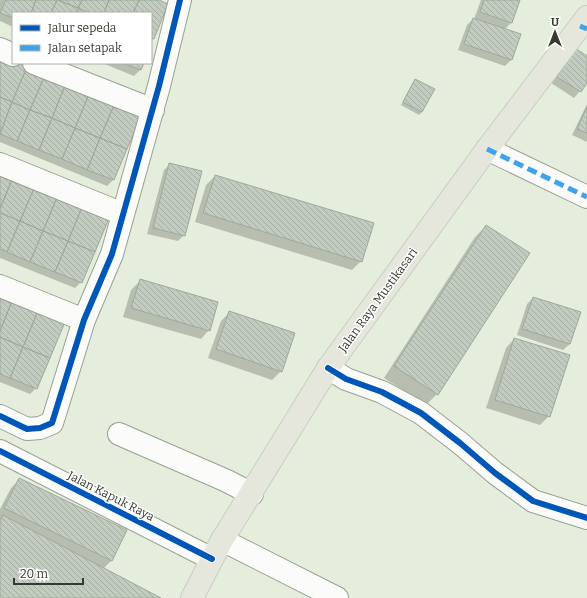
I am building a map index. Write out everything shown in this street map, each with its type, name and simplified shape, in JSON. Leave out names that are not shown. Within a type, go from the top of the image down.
[{"type":"main road","name":"Jalan Raya Mustikasari","points":[[192,598],[222,540],[252,494],[328,368],[487,149],[585,24]]},
{"type":"street","points":[[0,416],[27,429],[40,428],[52,422],[84,320],[112,254],[152,110],[180,0]]},
{"type":"street","points":[[0,49],[12,55]]},
{"type":"street","points":[[37,64],[152,110]]},
{"type":"street","points":[[487,149],[587,197]]},
{"type":"street","points":[[0,164],[123,214]]},
{"type":"street","points":[[0,286],[84,320]]},
{"type":"street","points":[[328,368],[346,379],[382,392],[421,413],[460,443],[495,473],[533,501],[587,518]]},
{"type":"street","points":[[119,434],[227,481],[252,494]]},
{"type":"street","name":"Jalan Kapuk Raya","points":[[0,451],[212,559]]},
{"type":"street","points":[[222,540],[337,598]]},
{"type":"building","points":[[6,0],[36,0],[31,12],[12,12],[12,18],[0,13]]},
{"type":"building","points":[[36,0],[57,0],[51,12],[31,12]]},
{"type":"building","points":[[57,0],[78,8],[76,12],[51,12]]},
{"type":"building","points":[[58,0],[82,0],[78,8]]},
{"type":"building","points":[[82,0],[109,0],[104,12],[88,12],[78,8]]},
{"type":"building","points":[[109,0],[139,0],[133,12],[104,12]]},
{"type":"building","points":[[139,0],[159,0],[168,4],[154,39],[152,38],[152,12],[133,12]]},
{"type":"building","points":[[484,0],[520,0],[512,23],[480,12]]},
{"type":"building","points":[[473,18],[521,34],[512,60],[464,44]]},
{"type":"building","points":[[575,48],[587,56],[587,83],[581,92],[557,77]]},
{"type":"building","points":[[0,59],[12,62],[12,64],[20,64],[27,67],[12,102],[0,97]]},
{"type":"building","points":[[125,64],[144,64],[141,70]]},
{"type":"building","points":[[27,67],[45,75],[30,110],[12,102]]},
{"type":"building","points":[[45,75],[66,83],[52,118],[30,110]]},
{"type":"building","points":[[415,79],[435,89],[422,112],[403,102]]},
{"type":"building","points":[[66,83],[90,92],[75,128],[52,118]]},
{"type":"building","points":[[90,92],[115,103],[100,138],[75,128]]},
{"type":"building","points":[[0,97],[12,102],[0,133]]},
{"type":"building","points":[[12,102],[30,110],[17,141],[0,134]]},
{"type":"building","points":[[115,103],[142,114],[127,149],[100,138]]},
{"type":"building","points":[[587,107],[587,133],[577,129]]},
{"type":"building","points":[[30,110],[52,118],[39,150],[17,141]]},
{"type":"building","points":[[52,118],[75,128],[62,159],[39,150]]},
{"type":"building","points":[[75,128],[100,138],[87,170],[62,159]]},
{"type":"building","points":[[100,138],[127,149],[114,180],[87,170]]},
{"type":"building","points":[[169,163],[202,171],[185,236],[153,228]]},
{"type":"building","points":[[0,171],[13,177],[0,209]]},
{"type":"building","points":[[215,175],[374,223],[362,262],[203,213]]},
{"type":"building","points":[[13,177],[35,186],[20,221],[0,213],[0,209]]},
{"type":"building","points":[[35,186],[58,195],[43,231],[20,221]]},
{"type":"building","points":[[58,195],[83,205],[68,241],[43,231]]},
{"type":"building","points":[[83,205],[110,216],[95,252],[68,241]]},
{"type":"building","points":[[0,213],[20,221],[7,252],[0,249]]},
{"type":"building","points":[[20,221],[43,231],[30,262],[7,252]]},
{"type":"building","points":[[486,225],[530,253],[438,395],[394,366]]},
{"type":"building","points":[[43,231],[68,241],[55,272],[30,262]]},
{"type":"building","points":[[68,241],[95,252],[82,283],[55,272]]},
{"type":"building","points":[[140,279],[218,302],[210,331],[131,308]]},
{"type":"building","points":[[0,296],[12,301],[0,331]]},
{"type":"building","points":[[533,297],[581,312],[570,344],[522,329]]},
{"type":"building","points":[[12,301],[38,311],[23,347],[0,337],[0,331]]},
{"type":"building","points":[[38,311],[65,322],[50,358],[23,347]]},
{"type":"building","points":[[229,311],[295,333],[282,372],[216,349]]},
{"type":"building","points":[[0,337],[23,347],[10,378],[0,374]]},
{"type":"building","points":[[514,338],[570,355],[550,417],[495,400]]},
{"type":"building","points":[[23,347],[50,358],[37,389],[10,378]]},
{"type":"building","points":[[19,478],[127,530],[112,561],[4,508]]},
{"type":"building","points":[[3,515],[161,598],[0,598],[0,521]]},
{"type":"marked path","points":[[580,26],[587,29]]},
{"type":"marked path","points":[[487,149],[587,197]]},
{"type":"cycle path","points":[[0,416],[27,429],[40,428],[52,423],[84,320],[112,254],[159,86],[180,0]]},
{"type":"cycle path","points":[[328,368],[346,379],[382,392],[421,413],[460,443],[495,473],[533,501],[587,518]]},
{"type":"cycle path","points":[[0,451],[212,559]]}]
